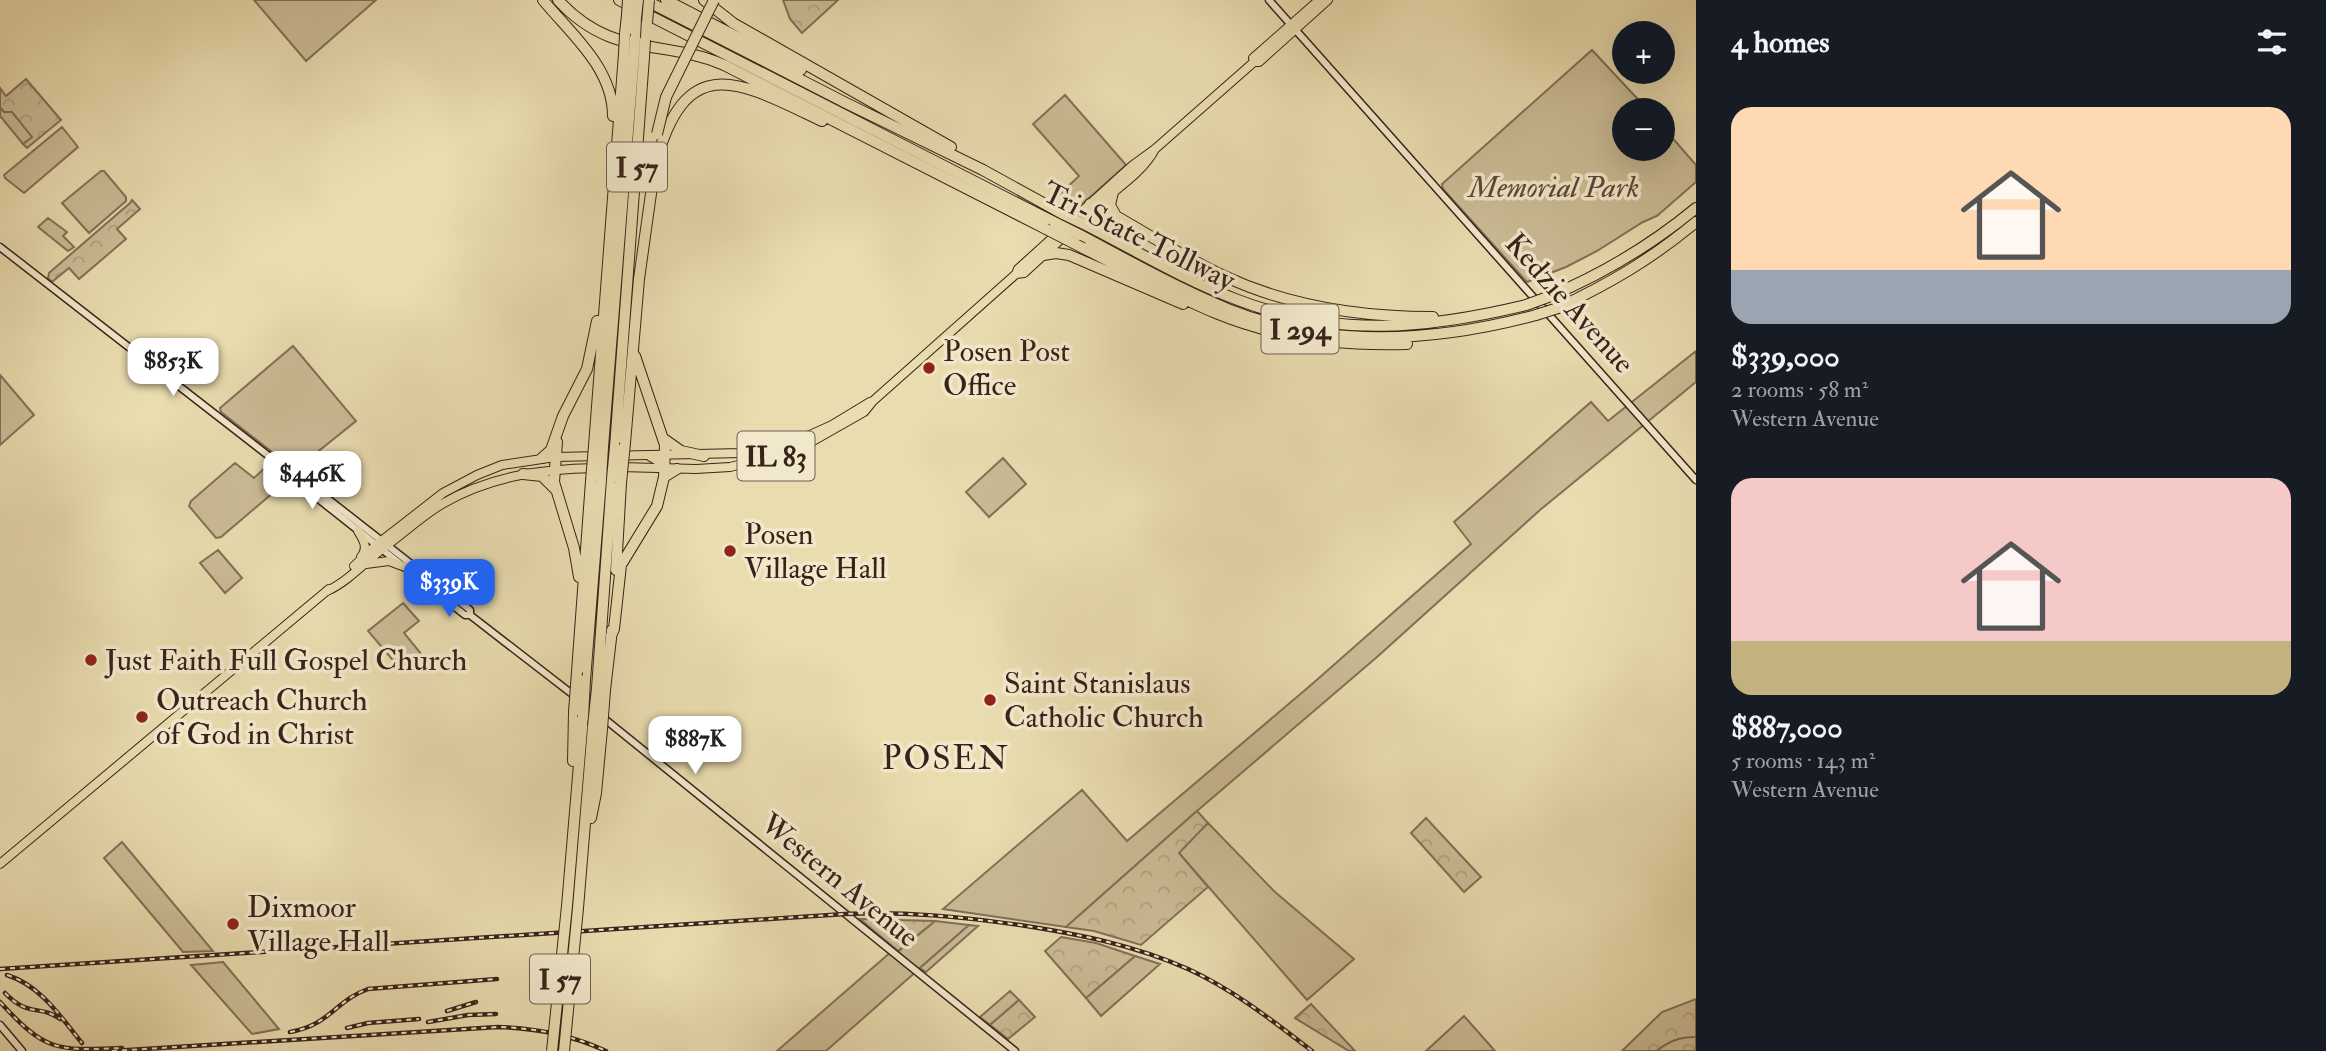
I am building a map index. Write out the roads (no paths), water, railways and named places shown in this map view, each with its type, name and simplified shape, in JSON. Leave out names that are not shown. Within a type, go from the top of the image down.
[{"type":"highway","points":[[542,0],[603,73],[612,98],[613,128],[617,143]]},
{"type":"highway","name":"Tri-State Tollway","points":[[619,0],[1050,226],[1080,236],[1230,310],[1270,323],[1323,334],[1409,338],[1461,332],[1536,315],[1627,273],[1662,250],[1696,222]]},
{"type":"highway","points":[[628,0],[637,19]]},
{"type":"highway","name":"I 57","points":[[552,1051],[584,842],[601,689],[606,481],[598,446],[638,0]]},
{"type":"highway","name":"Tri-State Tollway","points":[[647,0],[1195,281],[1237,300],[1276,313],[1370,327],[1476,317],[1527,305],[1588,281],[1626,260],[1662,236],[1696,208]]},
{"type":"highway","name":"I 57","points":[[637,19],[647,0]]},
{"type":"highway","points":[[666,0],[819,79],[859,96]]},
{"type":"highway","points":[[704,0],[733,23],[958,152],[983,170]]},
{"type":"highway","points":[[620,445],[634,349],[639,279],[666,97],[714,0]]},
{"type":"highway","points":[[562,4],[592,28],[622,42],[704,57],[724,65],[946,178],[1050,226],[1083,248],[1209,310],[1266,329],[1310,339],[1348,343],[1416,344],[1489,332],[1536,315]]},
{"type":"highway","points":[[578,715],[577,672],[581,601],[577,558],[557,491],[555,457],[563,416],[591,358],[613,287],[617,143],[634,55]]},
{"type":"highway","points":[[660,134],[681,105],[704,89],[727,84],[757,90],[931,174],[946,178]]},
{"type":"highway","points":[[1113,192],[1110,206],[1116,216]]},
{"type":"highway","points":[[1094,205],[1227,277],[1293,301],[1327,309],[1377,315],[1476,317]]},
{"type":"highway","points":[[1058,237],[1062,249],[1069,255]]},
{"type":"highway","points":[[1043,255],[1069,255],[1213,317],[1255,330],[1266,329]]},
{"type":"highway","name":"I 57","points":[[565,1051],[573,907],[578,715],[585,680],[606,481],[620,445],[613,287]]},
{"type":"highway","points":[[601,689],[614,629],[621,565],[657,506],[664,473],[664,439],[634,349]]},
{"type":"highway","points":[[542,458],[551,450],[558,434]]},
{"type":"highway","points":[[664,439],[681,451],[704,456]]},
{"type":"highway","points":[[652,456],[658,460],[664,473]]},
{"type":"highway","points":[[664,473],[677,469]]},
{"type":"highway","points":[[523,474],[542,477],[557,491]]},
{"type":"highway","points":[[581,601],[606,481]]},
{"type":"highway","points":[[606,481],[611,636]]},
{"type":"main road","name":"Kedzie Avenue","points":[[1269,0],[1696,480]]},
{"type":"main road","name":"IL 83","points":[[1293,27],[1319,0]]},
{"type":"main road","name":"IL 83","points":[[677,469],[730,467],[776,456],[834,431],[864,412],[1016,274],[1018,269],[1094,205],[1144,155],[1254,62],[1253,58],[1328,0]]},
{"type":"main road","name":"IL 83","points":[[1094,205],[1113,192],[1150,158],[1154,149]]},
{"type":"main road","name":"IL 83","points":[[1016,274],[1024,273],[1058,237]]},
{"type":"main road","points":[[0,247],[301,481],[305,481],[382,545]]},
{"type":"main road","name":"IL 83","points":[[0,864],[356,567],[415,513],[457,484],[502,465],[542,458],[743,453],[788,443],[832,425],[873,401]]},
{"type":"main road","name":"IL 83","points":[[382,545],[454,498],[499,479],[554,469],[631,467],[664,473]]},
{"type":"main road","points":[[301,481],[302,486],[358,531],[382,545]]},
{"type":"main road","points":[[356,567],[365,548],[358,531]]},
{"type":"main road","name":"Western Avenue","points":[[382,545],[465,615],[470,615],[607,721],[1015,1051]]},
{"type":"main road","name":"Western Avenue","points":[[382,545],[470,610],[470,615]]},
{"type":"main road","points":[[356,567],[382,560],[405,567]]},
{"type":"main road","points":[[0,1025],[22,1051]]},
{"type":"waterway","points":[[1656,1051],[1675,1040],[1696,1037]]},
{"type":"railway","points":[[0,969],[845,914],[933,915],[1063,932],[1106,941],[1168,961],[1205,977],[1237,996],[1312,1051]]},
{"type":"railway","points":[[7,975],[40,994],[82,1043]]},
{"type":"railway","points":[[290,1032],[314,1024],[368,989],[497,979]]},
{"type":"railway","points":[[5,993],[21,1006],[46,1012],[60,1019]]},
{"type":"railway","points":[[0,1002],[29,1030],[53,1044],[81,1049],[122,1048]]},
{"type":"railway","points":[[447,1011],[476,1002]]},
{"type":"railway","points":[[428,1022],[468,1015],[496,1014]]},
{"type":"railway","points":[[347,1028],[368,1023],[419,1019]]},
{"type":"railway","points":[[112,1051],[498,1027],[554,1033],[606,1051]]},
{"type":"place","name":"Posen Post Office","points":[[929,368]]},
{"type":"place","name":"Posen Village Hall","points":[[730,551]]},
{"type":"place","name":"Just Faith Full Gospel Church","points":[[91,660]]},
{"type":"place","name":"Saint Stanislaus Catholic Church","points":[[990,700]]},
{"type":"place","name":"Outreach Church of God in Christ","points":[[142,717]]},
{"type":"place","name":"Dixmoor Village Hall","points":[[233,924]]},
{"type":"district","name":"POSEN","points":[[946,757]]},
{"type":"park label","name":"Memorial Park","points":[[1554,187]]}]
